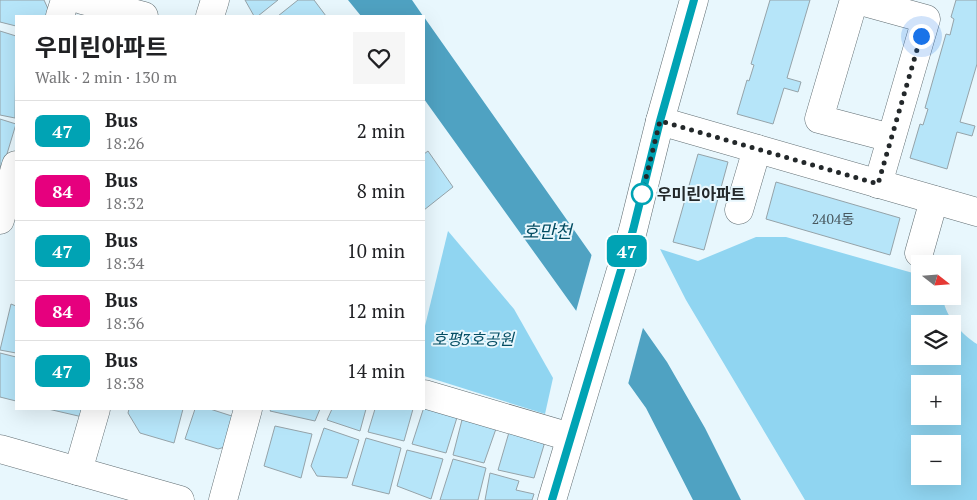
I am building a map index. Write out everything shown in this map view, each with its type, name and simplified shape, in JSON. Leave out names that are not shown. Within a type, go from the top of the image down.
[{"type":"street","points":[[60,15],[65,0]]},
{"type":"street","points":[[82,0],[140,15]]},
{"type":"street","points":[[210,15],[215,0]]},
{"type":"street","points":[[552,500],[633,230],[660,121],[694,0]]},
{"type":"street","points":[[878,184],[926,19],[856,0],[819,119],[891,138]]},
{"type":"street","points":[[660,121],[977,212]]},
{"type":"street","points":[[739,210],[757,149]]},
{"type":"street","points":[[0,220],[15,168]]},
{"type":"street","points":[[919,253],[934,200]]},
{"type":"street","points":[[425,394],[570,437]]},
{"type":"street","points":[[78,471],[96,410]]},
{"type":"street","points":[[223,500],[248,410]]},
{"type":"street","points":[[0,449],[180,500]]},
{"type":"green space","name":"호평3호공원","points":[[448,231],[514,309],[553,378],[545,414],[425,376],[425,326]]},
{"type":"green space","points":[[756,237],[786,237],[911,272],[911,305],[945,305],[949,315],[911,315],[911,365],[961,365],[961,331],[977,344],[977,500],[805,500],[686,300],[660,249],[698,261]]},
{"type":"water","points":[[348,0],[412,0],[422,15],[360,15]]},
{"type":"water","name":"호만천","points":[[425,18],[667,362],[705,428],[741,500],[693,500],[646,408],[425,100]]},
{"type":"pier","points":[[593,250],[644,324],[627,388],[575,315]]},
{"type":"building","points":[[0,0],[44,0],[49,11],[48,15],[15,15],[15,26],[0,22]]},
{"type":"building","points":[[245,0],[278,0],[259,15],[253,15]]},
{"type":"building","points":[[298,0],[314,0],[325,15],[279,15]]},
{"type":"building","points":[[770,0],[810,0],[787,78],[801,82],[798,92],[784,88],[773,124],[737,114],[747,80],[749,81],[754,65],[751,64]]},
{"type":"building","points":[[956,0],[977,0],[977,64],[960,122],[975,126],[972,136],[957,132],[947,169],[910,158],[920,124],[923,125],[928,109],[925,108],[946,34],[950,35],[954,19],[951,17]]},
{"type":"building","points":[[0,31],[15,36],[15,118],[0,115]]},
{"type":"building","points":[[0,119],[15,124],[15,127],[3,167],[0,166]]},
{"type":"building","points":[[428,151],[453,187],[425,209],[425,153]]},
{"type":"building","points":[[698,154],[728,162],[704,250],[673,242]]},
{"type":"building","points":[[776,182],[900,218],[890,255],[766,219]]},
{"type":"building","points":[[11,304],[15,306],[15,353],[0,350]]},
{"type":"building","points":[[0,353],[15,357],[15,401],[0,397]]},
{"type":"building","points":[[425,407],[459,411],[446,453],[412,444]]},
{"type":"building","points":[[52,410],[88,410],[87,418]]},
{"type":"building","points":[[129,410],[183,410],[174,443],[140,433],[128,413]]},
{"type":"building","points":[[195,410],[213,410],[238,418],[232,445],[218,449],[185,439]]},
{"type":"building","points":[[270,410],[320,410],[315,421]]},
{"type":"building","points":[[332,410],[366,410],[360,431],[327,420]]},
{"type":"building","points":[[375,410],[413,410],[404,441],[368,432]]},
{"type":"building","points":[[464,412],[498,423],[484,463],[453,455]]},
{"type":"building","points":[[512,422],[535,429],[544,445],[534,478],[498,470]]},
{"type":"building","points":[[275,426],[312,434],[301,478],[264,466]]},
{"type":"building","points":[[324,428],[359,440],[347,478],[317,476],[311,466]]},
{"type":"building","points":[[366,438],[401,448],[389,494],[352,485]]},
{"type":"building","points":[[407,450],[443,459],[431,499],[397,486]]},
{"type":"building","points":[[453,459],[486,468],[478,500],[440,500]]},
{"type":"building","points":[[490,473],[519,481],[516,490],[534,494],[532,500],[485,500]]},
{"type":"bus line","name":"47","points":[[552,500],[633,230],[660,121],[694,0]]},
{"type":"place","name":"우미린아파트","points":[[642,194]]},
{"type":"route","points":[[642,194],[660,121],[878,184],[921,36]]}]
